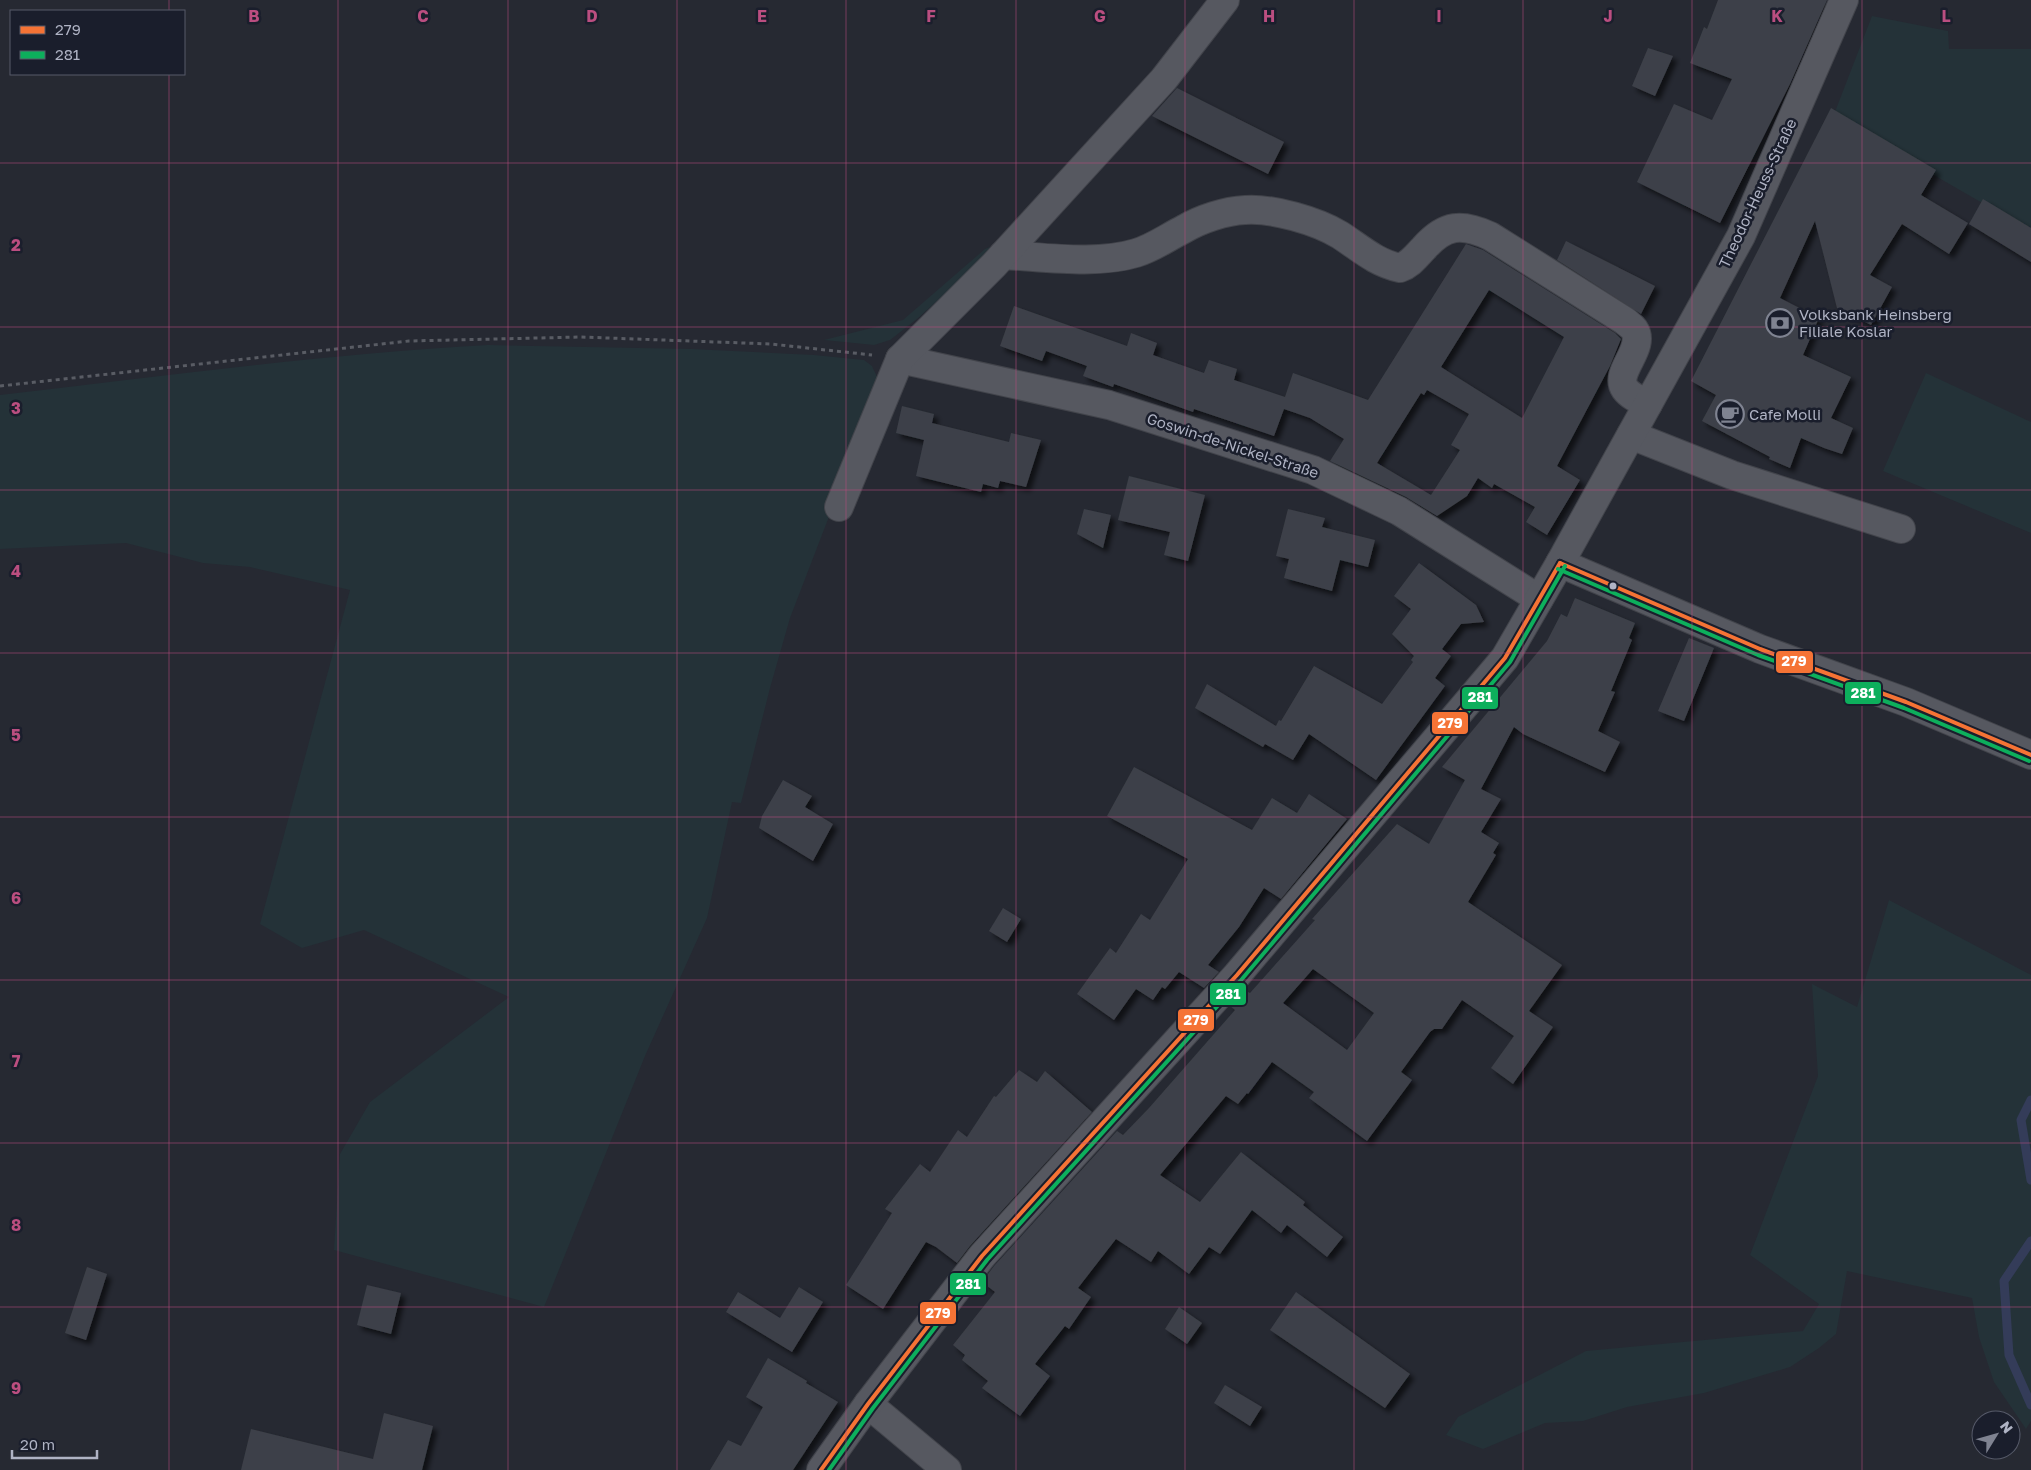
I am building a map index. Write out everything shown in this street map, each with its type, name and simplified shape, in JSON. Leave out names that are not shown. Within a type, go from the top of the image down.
[{"type":"street","points":[[838,507],[900,358],[1003,255],[1164,79],[1225,0]]},
{"type":"street","name":"Theodor-Heuss-Straße","points":[[821,1470],[868,1404],[982,1256],[1237,975],[1505,658],[1560,563],[1741,236],[1844,0]]},
{"type":"street","points":[[1003,255],[1078,258],[1123,256],[1148,249],[1185,228],[1210,218],[1246,210],[1304,219],[1340,235],[1378,261],[1400,268],[1411,262],[1441,233],[1462,226],[1476,229],[1617,316],[1634,329],[1637,338],[1636,346],[1624,372],[1622,383],[1630,394],[1648,404]]},
{"type":"street","name":"Goswin-de-Nickel-Straße","points":[[900,358],[1109,405],[1313,470],[1399,511],[1539,599]]},
{"type":"street","points":[[1631,435],[1732,475],[1901,529]]},
{"type":"street","points":[[1560,563],[1760,649],[1906,702],[2031,756]]},
{"type":"street","points":[[868,1404],[947,1470]]},
{"type":"path","points":[[0,386],[409,341],[581,337],[771,344],[900,358]]},
{"type":"shaded area","points":[[1872,16],[1948,31],[1949,49],[2031,49],[2031,231],[1833,117]]},
{"type":"shaded area","points":[[1005,241],[918,318],[890,340],[874,345],[824,340],[903,320],[985,249]]},
{"type":"shaded area","points":[[488,345],[692,349],[814,355],[864,360],[872,366],[878,379],[875,397],[790,618],[741,803],[732,802],[707,918],[645,1056],[544,1307],[334,1250],[340,1154],[370,1102],[509,997],[364,930],[302,948],[260,924],[350,590],[250,567],[203,563],[126,543],[0,549],[0,395],[305,360]]},
{"type":"shaded area","points":[[1926,373],[2031,422],[2031,533],[1883,471]]},
{"type":"shaded area","points":[[1889,900],[2031,975],[2031,1421],[2026,1429],[2021,1422],[2021,1410],[2013,1410],[1994,1382],[1979,1337],[1972,1298],[1847,1271],[1836,1334],[1790,1367],[1704,1393],[1627,1407],[1583,1421],[1545,1423],[1483,1449],[1446,1435],[1458,1417],[1586,1351],[1803,1331],[1819,1304],[1750,1255],[1818,1076],[1812,984],[1857,1007]]},
{"type":"building","points":[[1718,0],[1827,0],[1790,84],[1720,223],[1637,182],[1674,104],[1712,120],[1732,79],[1690,63],[1704,27],[1707,29]]},
{"type":"building","points":[[1648,48],[1673,56],[1655,96],[1632,86]]},
{"type":"building","points":[[1177,88],[1284,142],[1268,174],[1152,116]]},
{"type":"building","points":[[1831,108],[1936,170],[1921,195],[1968,223],[1949,254],[1902,224],[1870,275],[1892,287],[1871,325],[1837,308],[1815,221],[1780,298],[1819,318],[1803,355],[1851,377],[1831,418],[1853,428],[1842,454],[1801,438],[1790,468],[1769,459],[1770,457],[1702,421],[1716,395],[1691,381]]},
{"type":"building","points":[[1983,199],[2031,228],[2031,262],[1969,224]]},
{"type":"building","points":[[1566,241],[1655,286],[1641,314],[1557,260]]},
{"type":"building","points":[[1466,244],[1483,250],[1615,333],[1621,339],[1610,366],[1557,466],[1580,480],[1547,535],[1526,522],[1535,507],[1494,484],[1492,488],[1478,478],[1467,496],[1437,516],[1406,497],[1330,461],[1344,439],[1310,418],[1284,409],[1274,436],[1194,409],[1193,412],[1114,384],[1113,387],[1083,376],[1087,366],[1046,351],[1042,361],[1000,346],[1014,306],[1127,346],[1131,333],[1157,343],[1153,355],[1204,373],[1209,360],[1237,369],[1234,380],[1285,397],[1293,373],[1368,400]],"holes":[[[1489,290],[1564,337],[1522,418],[1441,367]],[[1427,390],[1469,414],[1451,445],[1460,450],[1431,495],[1377,463],[1421,393],[1424,395]]]},
{"type":"building","points":[[902,406],[934,414],[932,423],[1009,442],[1011,433],[1041,440],[1026,487],[1000,481],[998,488],[983,484],[981,492],[916,476],[924,440],[896,433]]},
{"type":"building","points":[[1129,476],[1205,495],[1188,561],[1164,555],[1170,532],[1118,520]]},
{"type":"building","points":[[1084,509],[1111,515],[1103,548],[1077,534]]},
{"type":"building","points":[[1288,509],[1325,518],[1322,527],[1375,540],[1368,567],[1340,560],[1332,591],[1284,578],[1289,559],[1276,556]]},
{"type":"building","points":[[1419,563],[1476,605],[1484,622],[1461,624],[1442,649],[1451,656],[1435,678],[1445,686],[1376,780],[1309,734],[1293,760],[1265,744],[1263,747],[1195,708],[1207,684],[1276,726],[1279,720],[1281,721],[1314,666],[1382,704],[1413,662],[1411,660],[1414,656],[1392,634],[1411,609],[1394,596]]},
{"type":"building","points":[[1575,598],[1635,623],[1629,638],[1632,640],[1611,691],[1615,692],[1598,731],[1620,742],[1605,772],[1523,734],[1514,727],[1481,789],[1501,799],[1481,832],[1499,843],[1493,853],[1496,855],[1468,902],[1562,965],[1529,1011],[1553,1027],[1513,1084],[1491,1068],[1514,1036],[1462,1000],[1442,1029],[1434,1029],[1430,1032],[1401,1072],[1412,1080],[1367,1141],[1309,1098],[1314,1092],[1272,1062],[1238,1104],[1226,1096],[1160,1175],[1200,1202],[1241,1152],[1305,1202],[1303,1205],[1343,1237],[1327,1257],[1287,1225],[1281,1233],[1252,1210],[1220,1254],[1209,1247],[1189,1274],[1158,1251],[1151,1262],[1116,1239],[1078,1288],[1091,1297],[1069,1329],[1065,1326],[1035,1364],[1050,1376],[1020,1416],[982,1388],[988,1381],[962,1360],[965,1355],[953,1345],[995,1292],[982,1282],[994,1266],[1117,1131],[1123,1135],[1149,1108],[1235,1010],[1230,1006],[1244,990],[1250,993],[1315,920],[1312,919],[1397,824],[1429,844],[1465,780],[1442,767],[1547,641],[1561,614],[1567,617]],"holes":[[[1313,969],[1374,1013],[1347,1050],[1283,1003]]]},
{"type":"building","points":[[1689,638],[1714,648],[1684,721],[1658,711]]},
{"type":"building","points":[[1134,767],[1252,830],[1272,798],[1297,813],[1309,794],[1347,819],[1281,899],[1264,888],[1239,927],[1208,965],[1219,972],[1204,988],[1179,972],[1165,989],[1162,987],[1153,1000],[1136,989],[1114,1020],[1077,994],[1110,948],[1116,953],[1141,914],[1150,920],[1188,859],[1107,816]]},
{"type":"building","points":[[783,780],[812,796],[805,807],[833,824],[813,861],[759,828],[762,816]]},
{"type":"building","points":[[1003,908],[1021,919],[1007,942],[989,931]]},
{"type":"building","points":[[1019,1070],[1037,1082],[1045,1071],[1092,1112],[970,1246],[957,1263],[926,1242],[883,1309],[846,1285],[892,1213],[885,1209],[920,1164],[930,1172],[958,1130],[967,1137],[994,1096],[996,1097]]},
{"type":"building","points":[[87,1267],[107,1274],[86,1340],[65,1333]]},
{"type":"building","points":[[367,1285],[401,1293],[391,1334],[357,1325]]},
{"type":"building","points":[[799,1287],[823,1302],[792,1352],[726,1312],[738,1292],[780,1318]]},
{"type":"building","points":[[1296,1292],[1410,1374],[1385,1408],[1270,1330]]},
{"type":"building","points":[[1179,1307],[1202,1323],[1187,1344],[1165,1329]]},
{"type":"building","points":[[768,1358],[838,1402],[793,1470],[710,1470],[728,1440],[741,1446],[763,1407],[746,1397]]},
{"type":"building","points":[[1225,1385],[1262,1407],[1250,1426],[1214,1403]]},
{"type":"building","points":[[384,1413],[433,1426],[422,1470],[241,1470],[251,1429],[373,1459]]},
{"type":"waterway","points":[[2031,1100],[2021,1120],[2031,1180]]},
{"type":"waterway","points":[[2031,1241],[2004,1281],[2009,1355],[2031,1405]]},
{"type":"transit line","name":"279","points":[[1560,563],[1760,649],[1906,702],[2031,755]]},
{"type":"transit line","name":"279","points":[[821,1470],[868,1404],[982,1256],[1237,975],[1505,658],[1560,563]]},
{"type":"transit line","name":"281","points":[[829,1470],[873,1408],[987,1260],[1242,979],[1510,662],[1565,566]]},
{"type":"transit line","name":"281","points":[[1558,569],[1758,655],[1904,708],[2029,761]]},
{"type":"place","name":"Volksbank Heinsberg Filiale Koslar","points":[[1780,323]]},
{"type":"place","name":"Cafe Molli","points":[[1730,414]]}]
